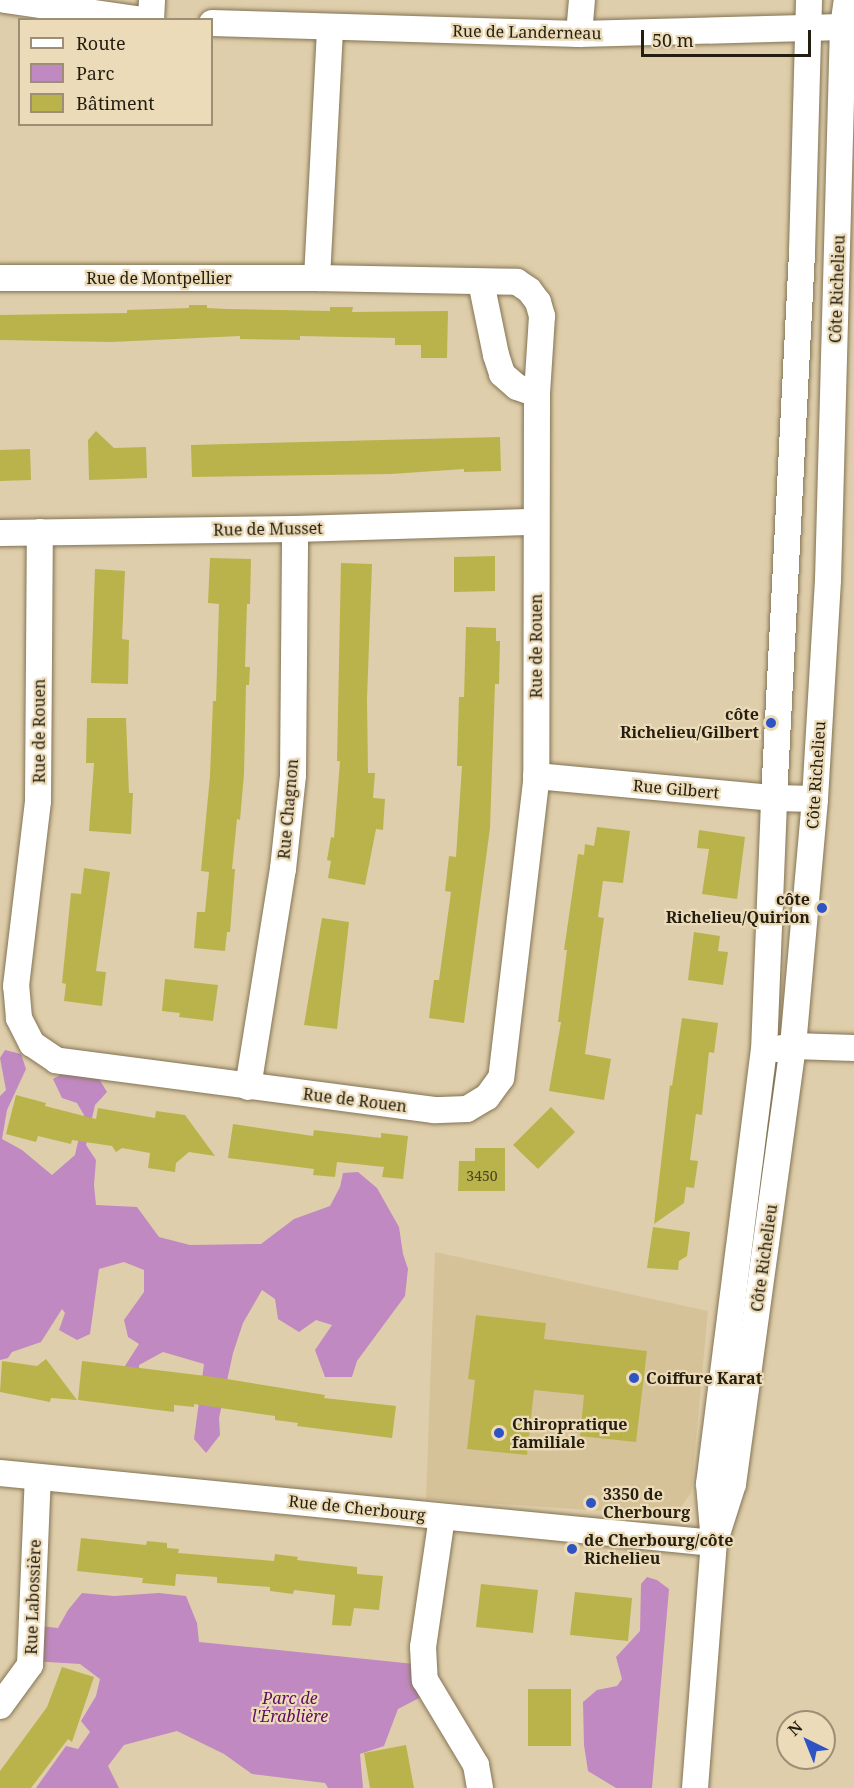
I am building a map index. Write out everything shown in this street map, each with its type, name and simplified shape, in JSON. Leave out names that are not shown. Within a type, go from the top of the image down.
[{"type":"street","points":[[5,0],[128,18]]},
{"type":"street","points":[[151,18],[152,0]]},
{"type":"street","points":[[579,34],[582,0]]},
{"type":"street","name":"Côte Richelieu","points":[[694,1788],[714,1543],[709,1484],[764,1051],[774,798],[802,252],[808,0]]},
{"type":"street","name":"Côte Richelieu","points":[[714,1543],[733,1484],[793,1046],[815,799],[846,251],[843,27],[847,0]]},
{"type":"street","name":"Rue de Landerneau","points":[[213,23],[579,34],[843,27]]},
{"type":"street","points":[[317,278],[330,28]]},
{"type":"street","points":[[802,252],[846,251]]},
{"type":"street","name":"Rue de Montpellier","points":[[0,278],[317,278],[481,282]]},
{"type":"street","points":[[481,282],[502,374],[517,387],[537,394]]},
{"type":"street","name":"Rue de Rouen","points":[[40,532],[38,801],[16,986],[19,1018],[32,1044],[56,1060],[434,1110],[467,1109],[487,1097],[501,1078],[536,776],[537,394],[542,316],[538,302],[529,290],[517,282],[481,282]]},
{"type":"street","name":"Rue de Musset","points":[[0,533],[295,529],[536,522]]},
{"type":"street","name":"Rue Chagnon","points":[[248,1087],[283,869],[293,775],[295,529]]},
{"type":"street","name":"Rue Gilbert","points":[[536,776],[774,798],[815,799]]},
{"type":"street","points":[[764,1051],[793,1046],[854,1048]]},
{"type":"street","name":"Rue de Cherbourg","points":[[0,1473],[714,1543]]},
{"type":"street","name":"Rue Labossière","points":[[0,1706],[30,1665],[38,1478]]},
{"type":"street","points":[[442,1517],[423,1647],[425,1680],[476,1765],[480,1788]]},
{"type":"shaded area","points":[[435,1252],[708,1311],[691,1493],[680,1508],[662,1515],[426,1499]]},
{"type":"green space","points":[[5,1050],[21,1054],[26,1069],[7,1110],[2,1139],[22,1150],[52,1175],[75,1155],[84,1115],[77,1103],[62,1098],[53,1079],[69,1070],[98,1077],[107,1092],[95,1105],[86,1145],[96,1160],[94,1185],[96,1205],[137,1207],[159,1237],[190,1245],[261,1244],[294,1219],[330,1206],[340,1187],[343,1173],[358,1172],[377,1188],[399,1227],[408,1269],[405,1296],[357,1361],[352,1377],[325,1377],[315,1350],[332,1325],[316,1320],[299,1332],[278,1319],[275,1299],[262,1290],[243,1323],[233,1353],[219,1418],[220,1435],[206,1453],[194,1439],[204,1364],[163,1352],[139,1365],[140,1389],[123,1369],[139,1344],[128,1337],[124,1320],[144,1292],[144,1270],[124,1262],[99,1269],[90,1334],[77,1340],[59,1330],[65,1313],[62,1309],[41,1342],[12,1352],[8,1358],[0,1360],[0,1096],[6,1090],[0,1058]]},
{"type":"green space","points":[[647,1577],[657,1580],[669,1589],[652,1788],[616,1788],[588,1771],[584,1745],[583,1702],[597,1690],[617,1686],[622,1679],[616,1657],[640,1631],[641,1584]]},
{"type":"green space","name":"Parc de l'Érablière","points":[[82,1593],[114,1596],[159,1593],[186,1596],[197,1623],[199,1642],[424,1665],[425,1695],[398,1709],[384,1746],[360,1754],[363,1788],[328,1788],[325,1783],[252,1774],[224,1754],[177,1731],[124,1745],[108,1766],[119,1788],[36,1788],[66,1746],[78,1749],[90,1732],[81,1721],[96,1696],[100,1679],[80,1664],[32,1661],[32,1625],[58,1628],[68,1610]]},
{"type":"building","points":[[189,305],[207,305],[207,308],[227,309],[330,311],[330,307],[353,307],[352,312],[448,311],[447,358],[421,358],[421,345],[395,345],[395,338],[300,336],[300,340],[240,339],[240,336],[111,342],[0,340],[0,315],[127,313],[127,310],[189,308]]},
{"type":"building","points":[[96,431],[114,448],[146,447],[147,478],[89,480],[88,440]]},
{"type":"building","points":[[500,437],[501,471],[464,472],[464,469],[391,474],[192,477],[191,445]]},
{"type":"building","points":[[30,449],[31,480],[0,481],[0,450]]},
{"type":"building","points":[[495,556],[495,591],[454,592],[454,557]]},
{"type":"building","points":[[210,558],[251,559],[250,604],[247,604],[245,667],[250,667],[249,685],[246,685],[244,774],[232,869],[235,869],[230,932],[227,932],[225,951],[194,948],[197,912],[205,912],[209,872],[201,871],[210,776],[213,701],[216,701],[219,604],[208,603]]},
{"type":"building","points":[[341,563],[372,564],[367,699],[368,773],[375,773],[373,798],[385,799],[383,830],[376,829],[365,885],[328,878],[331,861],[327,860],[331,837],[334,838],[340,761],[337,761]]},
{"type":"building","points":[[95,569],[125,571],[122,639],[129,640],[128,684],[91,683]]},
{"type":"building","points":[[466,627],[496,628],[496,641],[500,641],[499,684],[495,684],[490,828],[464,1023],[429,1018],[434,980],[439,980],[451,892],[445,891],[449,856],[456,857],[462,766],[457,766],[459,697],[464,697]]},
{"type":"building","points":[[87,718],[126,718],[129,793],[133,793],[131,834],[89,831],[94,763],[86,763]]},
{"type":"building","points":[[597,827],[630,831],[623,883],[603,881],[598,917],[604,918],[585,1054],[611,1059],[604,1100],[549,1091],[561,1022],[558,1022],[567,950],[564,950],[578,854],[584,855],[585,844],[594,846]]},
{"type":"building","points":[[699,830],[745,837],[737,899],[702,894],[709,849],[697,848]]},
{"type":"building","points":[[84,868],[110,872],[96,971],[106,972],[102,1006],[64,1001],[66,984],[62,983],[71,893],[81,894]]},
{"type":"building","points":[[322,918],[349,922],[337,1029],[304,1025]]},
{"type":"building","points":[[694,932],[720,936],[718,951],[728,952],[723,985],[688,980]]},
{"type":"building","points":[[165,979],[218,985],[213,1021],[179,1017],[180,1013],[162,1011]]},
{"type":"building","points":[[682,1018],[718,1023],[714,1053],[709,1052],[702,1115],[696,1114],[690,1160],[698,1161],[694,1188],[686,1187],[684,1203],[654,1224],[670,1085],[672,1086]]},
{"type":"building","points":[[16,1095],[46,1103],[45,1106],[96,1119],[98,1108],[155,1118],[156,1111],[185,1115],[215,1156],[189,1152],[176,1163],[175,1172],[148,1168],[150,1153],[122,1148],[116,1152],[112,1146],[72,1140],[71,1144],[38,1136],[36,1142],[6,1134]]},
{"type":"building","points":[[551,1107],[575,1132],[538,1169],[513,1145]]},
{"type":"building","points":[[233,1124],[313,1136],[314,1130],[381,1138],[381,1133],[408,1136],[403,1179],[382,1177],[384,1167],[337,1162],[335,1177],[313,1175],[314,1169],[228,1158]]},
{"type":"building","points":[[475,1148],[505,1148],[505,1191],[458,1191],[459,1161],[475,1161]]},
{"type":"building","points":[[653,1227],[690,1232],[687,1256],[679,1261],[678,1270],[647,1268]]},
{"type":"building","points":[[476,1315],[546,1323],[544,1339],[647,1351],[636,1442],[580,1436],[584,1395],[534,1390],[527,1455],[467,1449],[475,1380],[468,1379]]},
{"type":"building","points":[[46,1359],[77,1400],[51,1398],[50,1402],[0,1392],[2,1361],[37,1366]]},
{"type":"building","points":[[82,1361],[214,1377],[325,1395],[324,1398],[396,1406],[392,1438],[297,1426],[298,1423],[275,1420],[275,1416],[194,1404],[194,1407],[174,1405],[174,1412],[78,1400]]},
{"type":"building","points":[[81,1538],[146,1545],[147,1541],[167,1543],[167,1548],[179,1549],[178,1553],[274,1561],[275,1554],[298,1557],[297,1560],[357,1567],[357,1574],[383,1576],[379,1610],[354,1608],[351,1626],[332,1625],[335,1595],[294,1590],[293,1594],[270,1591],[270,1587],[217,1583],[217,1577],[176,1574],[175,1586],[142,1583],[143,1578],[77,1571]]},
{"type":"building","points":[[481,1584],[538,1590],[533,1633],[476,1627]]},
{"type":"building","points":[[575,1592],[632,1598],[628,1641],[570,1635]]},
{"type":"building","points":[[62,1667],[94,1677],[72,1742],[68,1739],[31,1788],[0,1788],[0,1771],[47,1707]]},
{"type":"building","points":[[528,1689],[571,1689],[571,1746],[528,1746]]},
{"type":"building","points":[[406,1745],[414,1788],[370,1788],[364,1753]]},
{"type":"place","name":"côte Richelieu/Gilbert","points":[[771,723]]},
{"type":"place","name":"côte Richelieu/Quirion","points":[[822,908]]},
{"type":"place","name":"Coiffure Karat","points":[[634,1378]]},
{"type":"place","name":"Chiropratique familiale","points":[[499,1433]]},
{"type":"place","name":"3350 de Cherbourg","points":[[591,1503]]},
{"type":"place","name":"de Cherbourg/côte Richelieu","points":[[572,1549]]}]
